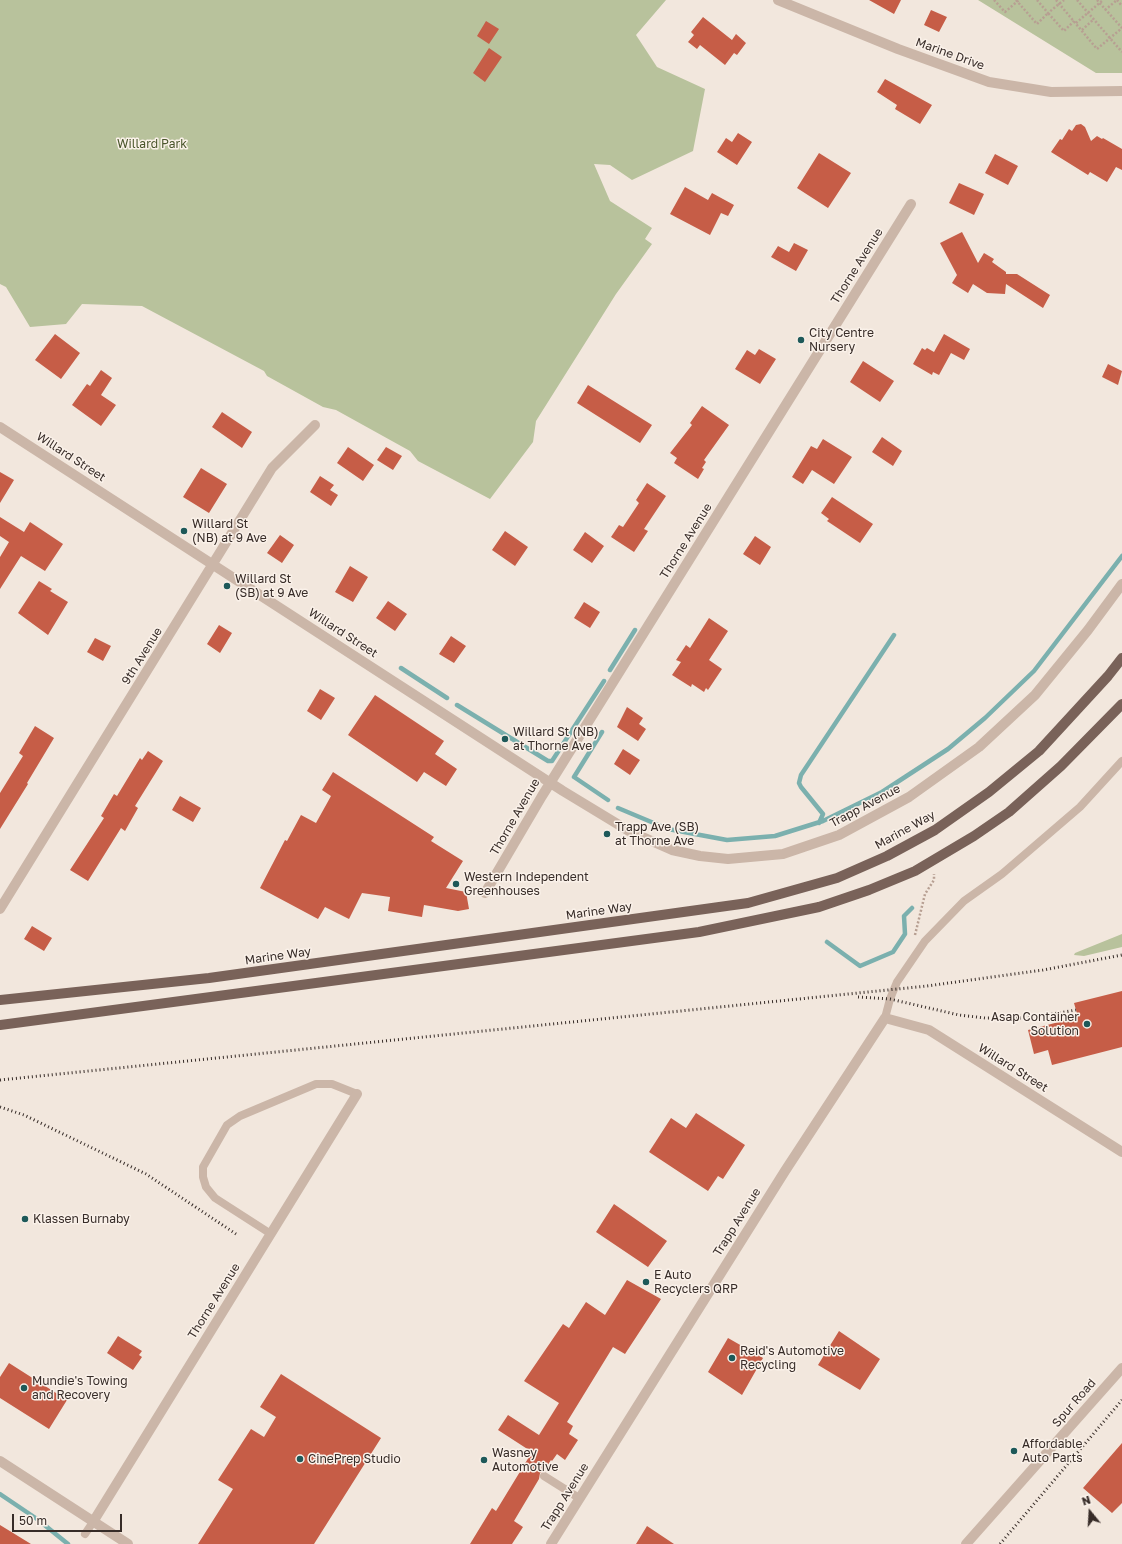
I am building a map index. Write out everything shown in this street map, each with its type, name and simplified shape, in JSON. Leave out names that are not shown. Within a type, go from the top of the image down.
[{"type":"main road","name":"Marine Way","points":[[0,1000],[209,978],[748,903],[837,878],[887,856],[935,830],[989,792],[1039,751],[1108,676],[1122,658]]},
{"type":"main road","points":[[0,1025],[699,932],[819,907],[869,890],[935,860],[974,836],[1009,812],[1061,766],[1122,704]]},
{"type":"street","name":"Marine Drive","points":[[778,0],[898,49],[989,82],[1051,92],[1122,91]]},
{"type":"street","name":"Thorne Avenue","points":[[485,893],[551,782],[911,204]]},
{"type":"street","name":"9th Avenue","points":[[0,909],[272,468],[315,425]]},
{"type":"street","name":"Willard Street","points":[[0,427],[551,782]]},
{"type":"street","name":"Trapp Avenue","points":[[551,782],[629,831],[672,850],[700,856],[728,859],[784,854],[812,845],[839,835],[909,797],[979,747],[1034,694],[1088,630],[1122,584]]},
{"type":"street","name":"Willard Street","points":[[885,1018],[929,1030],[1122,1152]]},
{"type":"street","name":"Trapp Avenue","points":[[551,1544],[785,1170],[885,1018]]},
{"type":"street","name":"Thorne Avenue","points":[[93,1522],[357,1094]]},
{"type":"street","name":"Spur Road","points":[[966,1544],[1122,1368]]},
{"type":"street","points":[[0,1461],[128,1544]]},
{"type":"lane","points":[[885,1018],[897,982],[926,941],[964,900],[1002,874],[1080,807],[1122,761]]},
{"type":"lane","points":[[271,1234],[215,1198],[206,1187],[203,1167],[227,1125],[240,1116],[316,1084],[332,1084],[357,1094]]},
{"type":"lane","points":[[544,1476],[579,1498]]},
{"type":"lane","points":[[85,1534],[93,1522]]},
{"type":"path","points":[[994,0],[1004,12],[1017,0],[1037,24],[1064,0]]},
{"type":"path","points":[[1037,0],[1064,31],[1103,0]]},
{"type":"path","points":[[1056,0],[1097,49],[1122,28],[1097,0]]},
{"type":"path","points":[[1077,0],[1122,52]]},
{"type":"path","points":[[1106,10],[1117,0],[1122,6]]},
{"type":"path","points":[[1082,30],[1094,20]]},
{"type":"path","points":[[916,934],[925,894],[934,880],[935,860]]},
{"type":"green space","name":"Willard Park","points":[[0,0],[666,0],[636,35],[657,67],[705,89],[693,151],[632,180],[610,165],[594,164],[610,201],[652,228],[645,239],[652,244],[616,294],[536,421],[533,442],[490,499],[418,461],[410,451],[336,410],[323,407],[267,376],[264,371],[142,306],[82,304],[66,324],[30,327],[6,287],[0,284]]},
{"type":"green space","points":[[978,0],[1122,0],[1122,73],[1096,73]]},
{"type":"green space","points":[[1122,934],[1122,947],[1084,956],[1074,955],[1075,953]]},
{"type":"building","points":[[869,0],[901,0],[894,14]]},
{"type":"building","points":[[931,10],[947,17],[939,32],[924,25]]},
{"type":"building","points":[[703,17],[732,40],[736,34],[746,43],[737,55],[734,53],[725,65],[700,45],[697,49],[688,42],[694,35],[691,32]]},
{"type":"building","points":[[486,21],[499,29],[489,44],[477,36]]},
{"type":"building","points":[[489,48],[502,57],[485,82],[473,73]]},
{"type":"building","points":[[885,79],[932,105],[920,124],[895,109],[897,105],[877,92]]},
{"type":"building","points":[[1081,124],[1085,127],[1091,141],[1097,136],[1122,149],[1122,170],[1116,167],[1107,182],[1090,172],[1088,175],[1051,152],[1060,139],[1062,140],[1069,129],[1072,131],[1076,125]]},
{"type":"building","points":[[738,133],[752,142],[737,165],[717,152],[726,138],[732,142]]},
{"type":"building","points":[[819,153],[851,173],[828,208],[797,188]]},
{"type":"building","points":[[995,154],[1018,166],[1008,185],[985,173]]},
{"type":"building","points":[[959,183],[984,194],[974,215],[949,203]]},
{"type":"building","points":[[685,187],[708,200],[712,193],[734,205],[728,216],[721,213],[710,235],[670,214]]},
{"type":"building","points":[[962,232],[978,263],[984,253],[994,259],[992,262],[1006,272],[1006,274],[1017,274],[1050,295],[1043,308],[1006,284],[1005,294],[987,293],[973,284],[968,293],[952,283],[957,275],[940,243]]},
{"type":"building","points":[[794,243],[808,250],[796,271],[771,257],[778,246],[789,252]]},
{"type":"building","points":[[55,334],[80,353],[61,379],[35,360]]},
{"type":"building","points":[[944,334],[970,349],[964,360],[951,353],[939,375],[933,372],[932,375],[913,364],[922,348],[925,350],[927,348],[934,352]]},
{"type":"building","points":[[759,349],[776,359],[760,384],[735,369],[747,350],[755,355]]},
{"type":"building","points":[[863,361],[894,381],[880,402],[850,382]]},
{"type":"building","points":[[1108,364],[1122,371],[1118,385],[1102,377]]},
{"type":"building","points":[[101,370],[112,378],[101,395],[116,405],[101,426],[72,405],[87,384],[90,386]]},
{"type":"building","points":[[588,385],[652,425],[640,443],[577,403]]},
{"type":"building","points":[[702,406],[729,425],[704,460],[706,462],[702,468],[704,469],[698,479],[674,463],[677,458],[670,453],[692,425],[690,423]]},
{"type":"building","points":[[222,412],[252,432],[242,448],[212,427]]},
{"type":"building","points":[[882,437],[902,451],[893,466],[872,452]]},
{"type":"building","points":[[823,439],[852,457],[834,484],[812,470],[803,484],[792,477],[811,446],[817,449]]},
{"type":"building","points":[[348,447],[374,465],[363,481],[337,463]]},
{"type":"building","points":[[386,447],[402,456],[393,470],[377,460]]},
{"type":"building","points":[[201,468],[227,484],[209,513],[183,497]]},
{"type":"building","points":[[0,472],[14,480],[0,503]]},
{"type":"building","points":[[320,476],[334,485],[330,490],[338,495],[331,506],[310,492]]},
{"type":"building","points":[[647,483],[666,496],[644,529],[648,531],[634,552],[611,537],[619,525],[623,527],[639,503],[636,500]]},
{"type":"building","points":[[832,497],[873,524],[860,543],[827,521],[829,519],[821,513]]},
{"type":"building","points":[[0,517],[24,532],[30,522],[63,544],[45,571],[21,556],[0,589],[0,557],[9,542],[0,536]]},
{"type":"building","points":[[505,531],[528,547],[515,566],[492,550]]},
{"type":"building","points":[[585,532],[604,546],[592,563],[573,550]]},
{"type":"building","points":[[280,535],[294,545],[282,563],[267,553]]},
{"type":"building","points":[[755,536],[771,547],[760,565],[743,554]]},
{"type":"building","points":[[350,566],[368,577],[353,602],[335,592]]},
{"type":"building","points":[[39,581],[52,589],[50,591],[68,602],[48,635],[18,613]]},
{"type":"building","points":[[388,601],[407,614],[395,631],[376,618]]},
{"type":"building","points":[[584,602],[600,612],[590,628],[574,618]]},
{"type":"building","points":[[709,618],[728,631],[709,660],[722,669],[708,690],[706,688],[704,692],[692,684],[691,687],[672,675],[681,662],[676,660],[686,645],[690,648]]},
{"type":"building","points":[[219,625],[232,633],[220,653],[207,644]]},
{"type":"building","points":[[451,636],[466,646],[454,663],[439,654]]},
{"type":"building","points":[[95,638],[111,646],[103,661],[87,652]]},
{"type":"building","points":[[320,689],[335,698],[321,720],[307,711]]},
{"type":"building","points":[[375,695],[444,741],[435,754],[457,769],[446,786],[424,772],[417,782],[348,735]]},
{"type":"building","points":[[627,707],[643,718],[639,724],[646,729],[638,741],[617,727]]},
{"type":"building","points":[[35,726],[54,738],[0,829],[0,793],[23,756],[19,753]]},
{"type":"building","points":[[623,749],[640,760],[630,775],[614,764]]},
{"type":"building","points":[[148,751],[163,761],[135,806],[138,808],[125,831],[121,828],[88,881],[70,870],[104,818],[101,816],[114,794],[117,796],[140,758],[142,760]]},
{"type":"building","points":[[333,772],[434,837],[431,841],[463,861],[446,888],[466,892],[469,909],[458,911],[424,905],[422,917],[388,911],[390,897],[362,893],[349,919],[325,907],[318,919],[260,888],[285,840],[287,841],[301,815],[316,823],[331,796],[322,790]]},
{"type":"building","points":[[180,796],[201,808],[193,822],[172,810]]},
{"type":"building","points":[[32,926],[52,938],[44,951],[24,939]]},
{"type":"building","name":"Asap Container Solution","points":[[1122,991],[1122,1047],[1052,1065],[1048,1050],[1034,1054],[1028,1030],[1078,1017],[1074,1003]]},
{"type":"building","points":[[696,1113],[745,1145],[723,1179],[718,1176],[708,1191],[649,1152],[671,1118],[686,1128]]},
{"type":"building","points":[[614,1204],[667,1241],[648,1267],[596,1232]]},
{"type":"building","points":[[627,1280],[661,1299],[625,1354],[613,1347],[567,1422],[573,1426],[569,1434],[578,1440],[565,1460],[557,1454],[544,1471],[540,1473],[539,1479],[514,1521],[523,1527],[512,1544],[470,1544],[492,1508],[496,1511],[532,1452],[498,1430],[508,1415],[539,1435],[559,1403],[524,1381],[563,1324],[569,1328],[586,1302],[605,1315]]},
{"type":"building","points":[[839,1331],[880,1359],[860,1390],[818,1365]]},
{"type":"building","points":[[118,1336],[142,1351],[139,1355],[142,1357],[133,1370],[107,1353]]},
{"type":"building","points":[[728,1338],[763,1358],[742,1395],[708,1372]]},
{"type":"building","name":"Mundie's Towing and Recovery","points":[[9,1363],[67,1400],[49,1429],[0,1398],[0,1377]]},
{"type":"building","name":"CinePrep Studio","points":[[281,1374],[381,1438],[314,1544],[198,1544],[233,1489],[218,1480],[251,1429],[264,1437],[276,1417],[260,1407]]},
{"type":"building","points":[[1122,1443],[1122,1503],[1112,1513],[1083,1488]]},
{"type":"building","points":[[0,1525],[31,1544],[0,1544]]},
{"type":"building","points":[[647,1526],[674,1544],[636,1544]]},
{"type":"waterway","points":[[618,808],[668,829],[727,840],[775,836],[823,821],[882,792],[948,749],[985,718],[1034,671],[1122,556]]},
{"type":"waterway","points":[[610,670],[635,630]]},
{"type":"waterway","points":[[819,823],[823,814],[801,787],[799,783],[801,775],[894,635]]},
{"type":"waterway","points":[[401,668],[447,698]]},
{"type":"waterway","points":[[457,705],[548,761],[552,761],[604,681]]},
{"type":"waterway","points":[[602,732],[574,777],[608,800]]},
{"type":"waterway","points":[[827,942],[860,966],[893,952],[905,934],[904,916],[912,908]]},
{"type":"waterway","points":[[0,1494],[37,1519],[68,1544]]},
{"type":"railway","points":[[0,1080],[927,986],[1043,970],[1122,955]]},
{"type":"railway","points":[[858,997],[890,999],[959,1015],[985,1018],[1029,1018],[1076,1010]]},
{"type":"railway","points":[[0,1107],[24,1115],[146,1174],[236,1234]]},
{"type":"railway","points":[[1000,1544],[1122,1400]]},
{"type":"place","name":"City Centre Nursery","points":[[801,340]]},
{"type":"place","name":"Willard St (NB) at 9 Ave","points":[[184,531]]},
{"type":"place","name":"Willard St (SB) at 9 Ave","points":[[227,586]]},
{"type":"place","name":"Willard St (NB) at Thorne Ave","points":[[505,739]]},
{"type":"place","name":"Trapp Ave (SB) at Thorne Ave","points":[[607,834]]},
{"type":"place","name":"Western Independent Greenhouses","points":[[456,884]]},
{"type":"place","name":"Asap Container Solution","points":[[1087,1024]]},
{"type":"place","name":"Klassen Burnaby","points":[[25,1219]]},
{"type":"place","name":"E Auto Recyclers QRP","points":[[646,1282]]},
{"type":"place","name":"Reid's Automotive Recycling","points":[[732,1358]]},
{"type":"place","name":"Mundie's Towing and Recovery","points":[[24,1388]]},
{"type":"place","name":"Affordable Auto Parts","points":[[1014,1451]]},
{"type":"place","name":"CinePrep Studio","points":[[300,1459]]},
{"type":"place","name":"Wasney Automotive","points":[[484,1460]]}]
